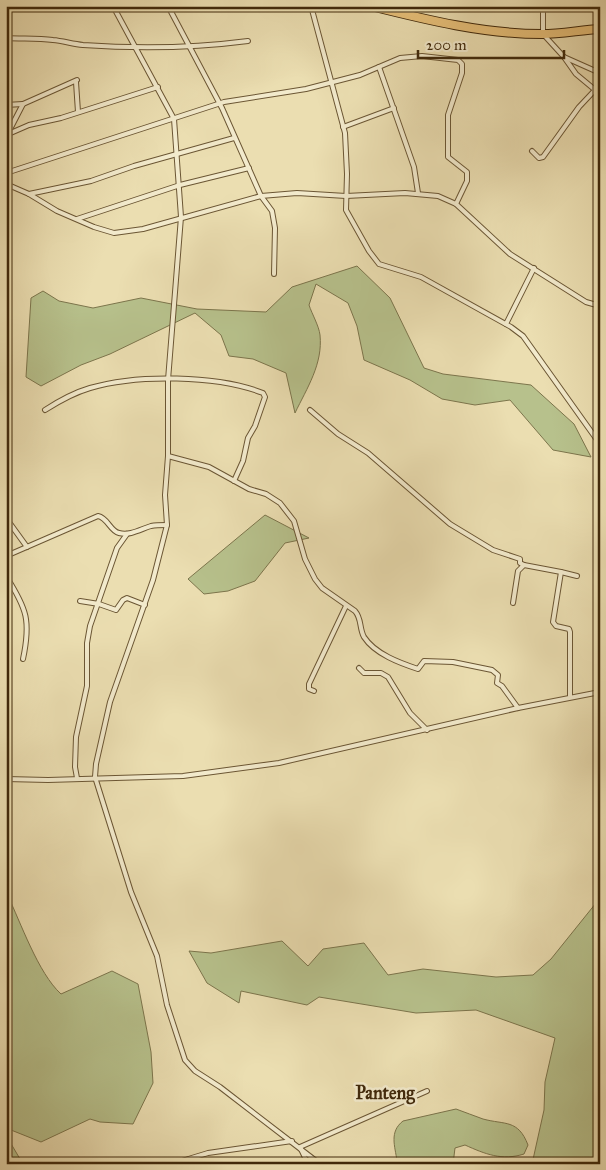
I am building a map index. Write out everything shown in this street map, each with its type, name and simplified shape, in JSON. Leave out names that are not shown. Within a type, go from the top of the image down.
[{"type":"highway","points":[[372,6],[454,26],[542,34],[600,30]]},
{"type":"street","points":[[113,6],[174,119],[180,185],[180,217],[168,380],[168,456],[165,495],[167,525],[145,605],[110,702],[96,764],[95,777],[131,892],[157,956],[167,1005],[185,1060],[195,1071],[292,1141],[320,1164]]},
{"type":"street","points":[[168,6],[219,104],[261,196],[274,216],[274,274]]},
{"type":"street","points":[[303,6],[352,6]]},
{"type":"street","points":[[311,6],[343,127],[347,159],[346,196],[348,216],[379,264],[421,277],[506,324],[529,343],[600,444]]},
{"type":"street","points":[[543,6],[542,34],[564,56],[576,74],[600,94]]},
{"type":"street","points":[[6,38],[52,40],[81,45],[189,45],[201,47],[248,41]]},
{"type":"street","points":[[6,173],[219,104],[298,91],[332,83],[360,75],[394,60],[415,56],[458,60],[462,64],[462,73],[448,114],[448,157],[467,172],[467,181],[456,204]]},
{"type":"street","points":[[564,56],[600,73]]},
{"type":"street","points":[[379,67],[414,167],[418,193]]},
{"type":"street","points":[[6,105],[23,104],[77,81],[78,112]]},
{"type":"street","points":[[6,135],[29,125],[158,87]]},
{"type":"street","points":[[532,152],[539,158],[543,157],[579,107],[595,90]]},
{"type":"street","points":[[6,135],[23,104]]},
{"type":"street","points":[[343,127],[394,108]]},
{"type":"street","points":[[29,194],[91,181],[234,138]]},
{"type":"street","points":[[77,218],[180,185],[249,168]]},
{"type":"street","points":[[6,184],[94,228],[114,233],[143,229],[180,217],[205,213],[261,196],[305,193],[346,196],[418,193],[438,196],[456,204],[496,242],[534,268],[586,302],[600,306]]},
{"type":"street","points":[[506,324],[534,268]]},
{"type":"street","points":[[45,410],[72,394],[92,388],[136,380],[223,382],[263,393],[263,401],[255,426],[248,438],[243,460],[234,481]]},
{"type":"street","points":[[310,410],[338,434],[368,452],[450,524],[493,550],[520,559],[520,563],[524,565],[576,576]]},
{"type":"street","points":[[168,456],[208,467],[249,489],[274,498],[285,508],[299,535],[305,560],[312,574],[322,588],[359,615],[364,636],[388,657],[418,669],[424,661],[439,660],[492,670],[498,675],[497,683],[502,686],[518,708]]},
{"type":"street","points":[[6,556],[98,516],[103,517],[116,532],[127,534],[150,526],[167,525]]},
{"type":"street","points":[[6,518],[27,547]]},
{"type":"street","points":[[77,778],[75,767],[76,737],[87,686],[86,643],[117,548],[127,534]]},
{"type":"street","points":[[513,603],[518,570],[524,565]]},
{"type":"street","points":[[561,572],[553,622],[556,626],[569,629],[570,632],[570,697]]},
{"type":"street","points":[[6,576],[22,605],[28,624],[23,659]]},
{"type":"street","points":[[80,601],[99,604],[116,610],[123,600],[127,598],[145,605]]},
{"type":"street","points":[[314,691],[310,689],[308,684],[346,606]]},
{"type":"street","points":[[359,668],[364,673],[380,673],[388,677],[410,713],[427,730]]},
{"type":"street","points":[[6,779],[183,776],[279,763],[518,708],[600,692]]},
{"type":"street","points":[[300,1147],[427,1090]]},
{"type":"street","points":[[172,1164],[208,1153],[292,1141]]},
{"type":"street","points":[[300,1147],[308,1164]]},
{"type":"green space","points":[[357,266],[390,298],[424,368],[443,374],[531,385],[574,424],[591,457],[553,450],[510,400],[475,405],[442,399],[410,380],[364,360],[357,326],[348,303],[316,284],[309,305],[320,335],[319,356],[313,376],[295,413],[286,373],[253,359],[229,356],[221,335],[195,313],[110,354],[81,365],[41,386],[26,377],[31,298],[43,291],[59,301],[93,308],[141,298],[197,309],[266,312],[292,287]]},
{"type":"green space","points":[[265,515],[309,538],[285,543],[255,581],[228,591],[204,594],[188,579]]},
{"type":"green space","points":[[7,894],[37,961],[61,994],[112,971],[138,984],[151,1052],[153,1083],[133,1124],[100,1122],[90,1119],[41,1142],[11,1130],[10,1142],[23,1164],[6,1164]]},
{"type":"green space","points":[[600,898],[600,1164],[532,1164],[544,1110],[545,1082],[555,1038],[476,1010],[416,1013],[319,997],[307,1005],[241,991],[239,1003],[207,983],[189,951],[211,953],[282,941],[308,966],[323,949],[364,943],[388,975],[423,969],[496,977],[533,975],[551,959]]},
{"type":"green space","points":[[456,1109],[483,1119],[510,1124],[515,1127],[520,1131],[528,1145],[524,1154],[508,1157],[494,1156],[465,1145],[455,1148],[453,1164],[400,1164],[397,1161],[394,1135],[403,1121]]},
{"type":"district","name":"Panteng","points":[[385,1093]]}]
